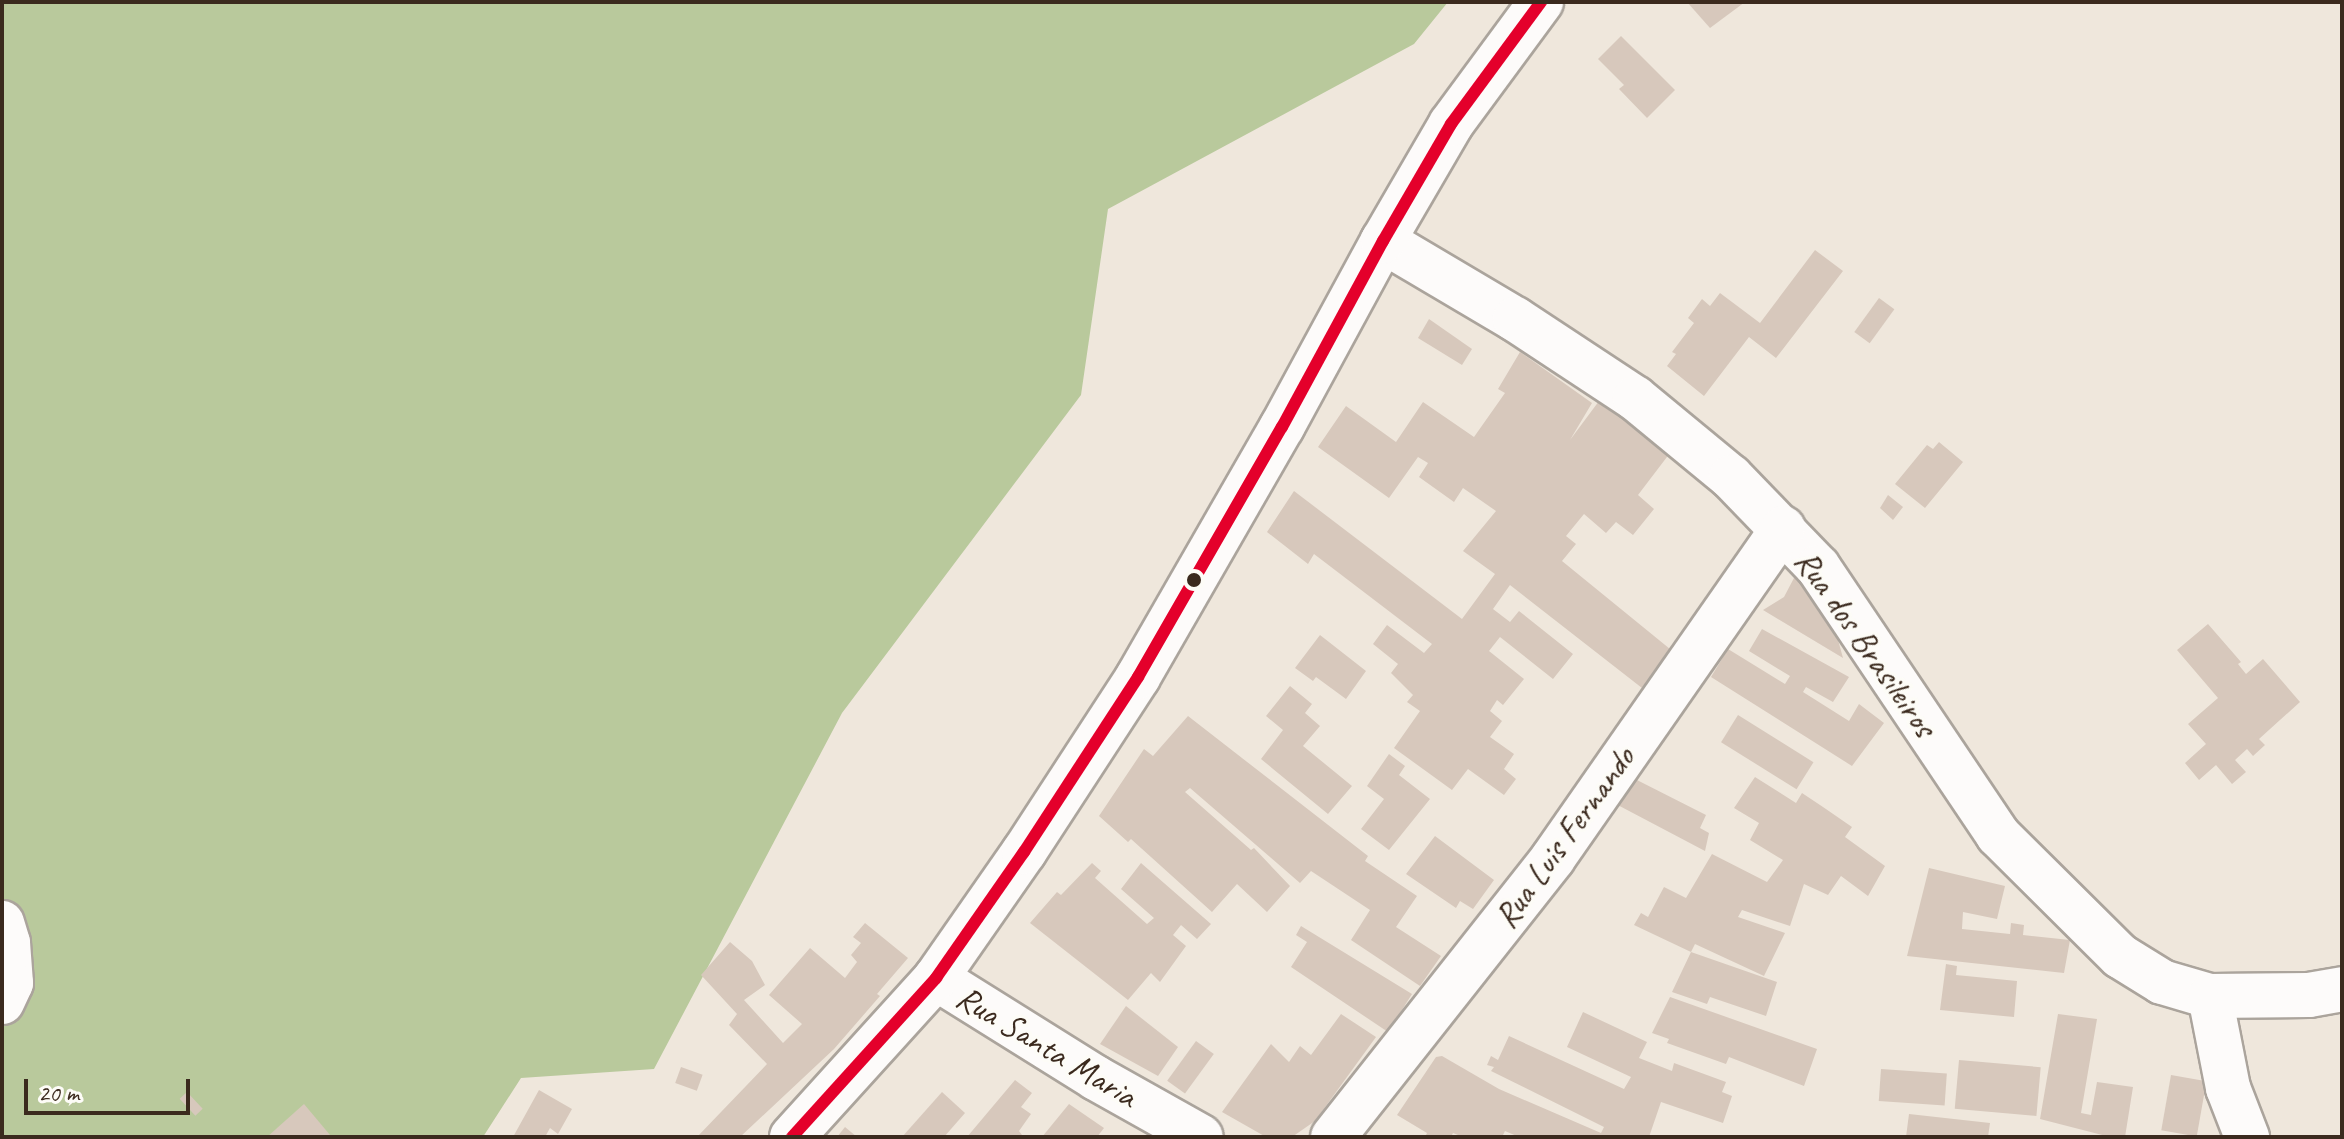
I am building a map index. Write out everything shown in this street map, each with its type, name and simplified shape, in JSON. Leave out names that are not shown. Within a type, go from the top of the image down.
[{"type":"street","points":[[792,1137],[936,978],[1024,852],[1138,677],[1451,124],[1541,2]]},
{"type":"street","name":"Rua dos Brasileiros","points":[[1383,241],[1515,319],[1635,398],[1731,477],[1818,567],[1998,835],[2120,956],[2162,982],[2210,996],[2309,995],[2342,989]]},
{"type":"street","name":"Rua Luis Fernando","points":[[1333,1137],[1553,858],[1783,528]]},
{"type":"street","points":[[2,923],[8,943],[11,983],[2,1002]]},
{"type":"street","name":"Rua Santa Maria","points":[[936,978],[1096,1078],[1201,1137]]},
{"type":"street","points":[[2210,996],[2228,1088],[2247,1137]]},
{"type":"green space","points":[[2,2],[1448,2],[1414,44],[1108,209],[1081,395],[842,713],[654,1069],[521,1078],[483,1137],[2,1137]]},
{"type":"building","points":[[1687,2],[1745,2],[1710,28]]},
{"type":"building","points":[[1621,36],[1675,90],[1647,118],[1619,89],[1624,85],[1598,59]]},
{"type":"building","points":[[1815,250],[1843,271],[1776,358],[1749,337],[1704,396],[1667,366],[1676,354],[1672,352],[1694,323],[1688,318],[1702,299],[1710,306],[1720,293],[1760,323]]},
{"type":"building","points":[[1879,298],[1894,309],[1870,343],[1854,332]]},
{"type":"building","points":[[1429,319],[1472,349],[1462,365],[1418,338]]},
{"type":"building","points":[[1520,352],[1592,403],[1570,440],[1602,397],[1670,453],[1638,495],[1654,509],[1633,535],[1616,522],[1606,533],[1584,514],[1566,536],[1576,544],[1562,561],[1670,649],[1642,688],[1510,585],[1493,609],[1510,622],[1519,611],[1573,654],[1553,679],[1500,637],[1489,651],[1524,679],[1503,705],[1497,700],[1490,711],[1502,721],[1490,737],[1514,754],[1504,769],[1516,779],[1504,795],[1468,769],[1452,790],[1394,748],[1420,711],[1407,702],[1413,695],[1391,673],[1398,664],[1373,644],[1387,625],[1424,653],[1432,644],[1314,554],[1308,564],[1267,532],[1294,491],[1462,619],[1495,574],[1463,551],[1496,511],[1463,488],[1454,502],[1419,477],[1428,463],[1418,457],[1389,498],[1318,447],[1346,406],[1396,442],[1423,402],[1474,437],[1505,393],[1498,389]]},
{"type":"building","points":[[1939,442],[1963,462],[1925,508],[1895,484],[1927,445],[1933,449]]},
{"type":"building","points":[[1888,495],[1903,507],[1893,520],[1880,508]]},
{"type":"building","points":[[1794,578],[1823,585],[1843,658],[1763,610],[1784,597]]},
{"type":"building","points":[[2208,624],[2241,662],[2238,664],[2246,674],[2263,659],[2300,702],[2259,739],[2265,745],[2253,756],[2247,749],[2235,760],[2246,772],[2232,784],[2216,765],[2199,780],[2185,763],[2206,744],[2188,724],[2218,698],[2177,650]]},
{"type":"building","points":[[1762,629],[1849,677],[1833,702],[1806,687],[1803,692],[1849,721],[1859,704],[1884,723],[1852,766],[1711,677],[1728,649],[1785,684],[1790,676],[1749,651]]},
{"type":"building","points":[[1320,635],[1366,671],[1346,699],[1316,677],[1313,681],[1295,668]]},
{"type":"building","points":[[1290,686],[1312,704],[1305,713],[1320,726],[1303,746],[1352,786],[1328,814],[1261,759],[1283,730],[1266,716]]},
{"type":"building","points":[[1738,715],[1813,762],[1797,789],[1721,742]]},
{"type":"building","points":[[1188,716],[1368,856],[1365,861],[1417,896],[1396,927],[1441,956],[1420,986],[1351,940],[1370,910],[1311,871],[1300,883],[1190,788],[1185,792],[1251,850],[1254,848],[1290,886],[1267,912],[1237,884],[1212,912],[1131,839],[1128,842],[1099,816],[1144,749],[1153,756]]},
{"type":"building","points":[[1389,754],[1405,766],[1399,775],[1430,799],[1389,850],[1361,829],[1384,799],[1367,786]]},
{"type":"building","points":[[1631,777],[1706,815],[1700,828],[1709,833],[1705,851],[1612,802]]},
{"type":"building","points":[[1755,777],[1796,803],[1802,793],[1823,807],[1852,827],[1845,837],[1885,866],[1868,896],[1841,876],[1828,895],[1804,884],[1790,926],[1742,910],[1738,917],[1785,933],[1764,976],[1695,944],[1691,952],[1634,925],[1641,913],[1648,917],[1664,887],[1686,898],[1712,854],[1767,882],[1783,860],[1750,840],[1759,823],[1734,808]]},
{"type":"building","points":[[1435,836],[1494,880],[1473,909],[1460,901],[1456,908],[1406,874]]},
{"type":"building","points":[[1092,863],[1101,871],[1095,878],[1147,924],[1154,918],[1121,889],[1141,863],[1211,924],[1197,939],[1181,925],[1173,935],[1186,946],[1160,982],[1151,973],[1128,1000],[1030,923],[1057,892],[1061,895]]},
{"type":"building","points":[[1929,868],[2005,886],[1997,919],[1963,912],[1962,929],[2010,934],[2011,923],[2024,925],[2023,935],[2070,940],[2064,973],[1907,956]]},
{"type":"building","points":[[865,923],[908,958],[877,994],[880,996],[834,1049],[740,1137],[697,1137],[767,1064],[729,1025],[737,1014],[701,975],[730,942],[752,961],[765,985],[744,1000],[783,1043],[802,1024],[769,995],[810,948],[845,978],[857,962],[851,955],[861,943],[853,937]]},
{"type":"building","points":[[1301,926],[1412,994],[1388,1032],[1291,967],[1307,942],[1296,935]]},
{"type":"building","points":[[1691,952],[1777,982],[1766,1016],[1710,997],[1707,1004],[1672,992]]},
{"type":"building","points":[[1946,964],[1957,966],[1956,975],[2017,981],[2014,1017],[1940,1010]]},
{"type":"building","points":[[1670,997],[1817,1049],[1804,1086],[1729,1057],[1726,1064],[1667,1043],[1669,1039],[1652,1033]]},
{"type":"building","points":[[1126,1006],[1178,1047],[1158,1076],[1100,1044]]},
{"type":"building","points":[[1583,1012],[1647,1042],[1639,1058],[1672,1071],[1674,1063],[1726,1082],[1722,1092],[1732,1096],[1723,1123],[1661,1102],[1649,1137],[1519,1137],[1505,1131],[1502,1137],[1463,1137],[1453,1133],[1451,1137],[1425,1137],[1427,1133],[1397,1115],[1436,1057],[1442,1056],[1499,1089],[1601,1133],[1604,1127],[1491,1071],[1494,1067],[1487,1065],[1491,1056],[1498,1060],[1509,1036],[1624,1089],[1631,1077],[1567,1047]]},
{"type":"building","points":[[1341,1014],[1376,1037],[1315,1121],[1292,1137],[1266,1137],[1222,1112],[1271,1044],[1289,1062],[1300,1046],[1311,1055]]},
{"type":"building","points":[[2058,1014],[2097,1019],[2081,1113],[2091,1115],[2097,1082],[2133,1087],[2125,1137],[2110,1137],[2040,1119]]},
{"type":"building","points":[[1196,1041],[1214,1054],[1185,1094],[1167,1081]]},
{"type":"building","points":[[1959,1060],[2041,1067],[2036,1116],[1955,1109]]},
{"type":"building","points":[[681,1067],[703,1075],[697,1091],[675,1083]]},
{"type":"building","points":[[1881,1069],[1947,1074],[1945,1106],[1879,1101]]},
{"type":"building","points":[[2171,1075],[2206,1081],[2197,1136],[2161,1130]]},
{"type":"building","points":[[1015,1080],[1032,1093],[1021,1107],[1031,1114],[1019,1131],[1022,1135],[967,1137]]},
{"type":"building","points":[[539,1090],[572,1109],[558,1134],[550,1128],[545,1137],[513,1137]]},
{"type":"building","points":[[187,1092],[203,1109],[195,1116],[180,1099]]},
{"type":"building","points":[[942,1092],[965,1113],[944,1137],[902,1137]]},
{"type":"building","points":[[304,1104],[330,1135],[267,1137]]},
{"type":"building","points":[[1069,1104],[1104,1128],[1097,1137],[1042,1137]]},
{"type":"building","points":[[1909,1114],[1990,1123],[1988,1137],[1906,1137]]},
{"type":"building","points":[[845,1127],[857,1137],[837,1137]]},
{"type":"transit line","points":[[792,1137],[936,978],[1024,852],[1138,677],[1451,124],[1541,2]]}]
